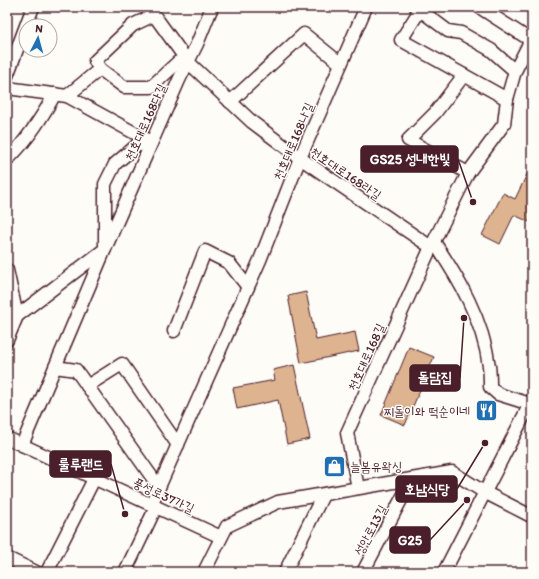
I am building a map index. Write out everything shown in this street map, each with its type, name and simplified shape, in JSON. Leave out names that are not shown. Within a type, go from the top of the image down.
[{"type":"street","points":[[7,76],[33,7]]},
{"type":"street","name":"천호대로168다길","points":[[22,445],[104,249],[179,80],[197,44],[212,7]]},
{"type":"street","name":"천호대로168나길","points":[[153,506],[159,487],[248,287],[300,158],[366,7]]},
{"type":"street","points":[[479,7],[532,40]]},
{"type":"street","points":[[507,98],[401,40],[418,9],[448,31],[461,33],[491,50],[515,71]]},
{"type":"street","name":"천호대로168라길","points":[[100,69],[95,61],[133,24],[154,11],[188,62],[252,122],[300,158],[433,244]]},
{"type":"street","points":[[230,102],[304,34],[341,64]]},
{"type":"street","name":"천호대로168길","points":[[358,488],[347,433],[433,244],[468,173],[504,124],[507,98],[515,71],[532,40]]},
{"type":"street","points":[[68,96],[100,69],[124,87],[141,88],[151,87],[178,62],[188,62]]},
{"type":"street","points":[[464,75],[435,113],[408,140],[468,173]]},
{"type":"street","points":[[7,88],[68,96],[151,142]]},
{"type":"street","points":[[7,156],[10,157],[27,139],[40,121],[55,94]]},
{"type":"street","points":[[104,249],[105,184],[115,164],[136,146],[151,142]]},
{"type":"street","points":[[433,244],[456,274],[473,309],[485,344],[490,366],[490,387],[498,394],[531,402],[444,572]]},
{"type":"street","name":"천호대로168다길","points":[[17,316],[104,249]]},
{"type":"street","points":[[174,331],[205,251],[229,263],[248,287]]},
{"type":"street","points":[[7,270],[17,316],[7,340]]},
{"type":"street","points":[[87,386],[122,364],[178,444]]},
{"type":"street","points":[[55,367],[76,370],[159,487]]},
{"type":"street","name":"풍성로37가길","points":[[7,438],[221,538]]},
{"type":"street","points":[[204,572],[227,526],[278,502],[358,488],[452,472],[484,492],[531,516]]},
{"type":"street","points":[[47,572],[94,479]]},
{"type":"street","name":"성안로13길","points":[[363,572],[412,479]]},
{"type":"street","points":[[285,572],[323,495]]},
{"type":"street","points":[[126,572],[153,506]]},
{"type":"street","points":[[7,558],[36,572]]},
{"type":"building","points":[[532,164],[532,223],[514,215],[500,244],[482,235],[503,193],[515,199]]},
{"type":"building","points":[[306,292],[316,340],[355,332],[359,351],[301,363],[288,296]]},
{"type":"building","points":[[409,347],[434,357],[405,425],[381,415]]},
{"type":"building","points":[[294,365],[310,439],[287,444],[278,400],[237,409],[233,388],[275,380],[273,370]]},
{"type":"place","name":"GS25 성내한빛","points":[[473,202]]},
{"type":"place","name":"돌담집","points":[[464,318]]},
{"type":"place","name":"찌돌이와 떡순이네","points":[[486,411]]},
{"type":"place","name":"호남식당","points":[[485,443]]},
{"type":"place","name":"늘봄유왁싱","points":[[335,466]]},
{"type":"place","name":"G25","points":[[467,500]]},
{"type":"place","name":"룰루랜드","points":[[125,514]]}]
